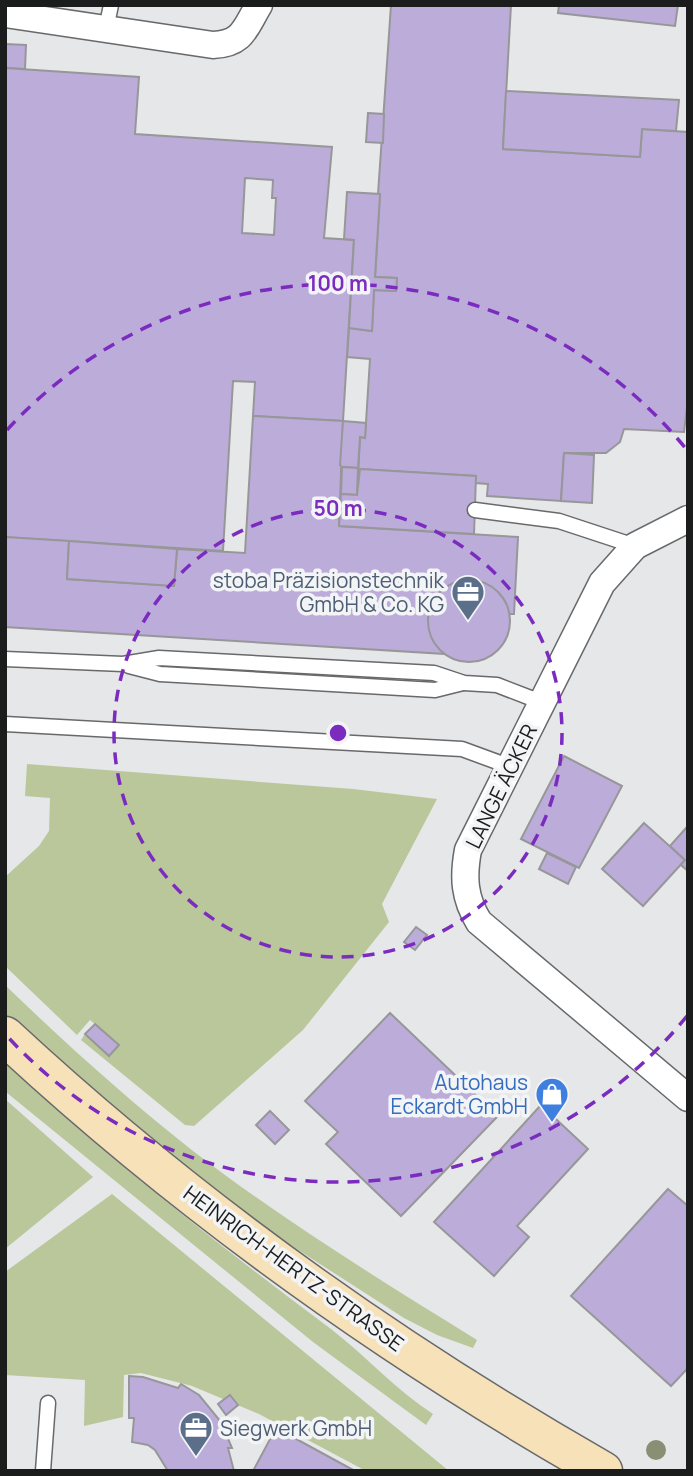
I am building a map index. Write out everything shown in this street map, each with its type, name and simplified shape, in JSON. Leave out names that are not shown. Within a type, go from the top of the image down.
[{"type":"main road","name":"HEINRICH-HERTZ-STRASSE","points":[[5,1036],[135,1151],[215,1215],[332,1299],[487,1402],[603,1471]]},
{"type":"street","points":[[14,12],[108,17],[214,45],[239,39],[259,5]]},
{"type":"street","name":"LANGE ÄCKER","points":[[688,519],[635,546],[602,583],[468,850],[464,872],[471,910],[479,922],[688,1098]]},
{"type":"lane","points":[[475,510],[559,521],[635,546]]},
{"type":"lane","points":[[5,659],[123,664],[159,659],[434,673],[464,683],[497,685],[541,702]]},
{"type":"lane","points":[[5,724],[462,749],[511,767]]},
{"type":"lane","points":[[43,1471],[48,1403]]},
{"type":"green space","points":[[27,764],[353,789],[437,799],[382,904],[389,922],[303,1030],[194,1126],[185,1125],[81,1040],[85,1034],[109,1056],[119,1045],[90,1020],[77,1035],[5,966],[5,877],[39,846],[49,831],[50,798],[25,796]]},
{"type":"green space","points":[[5,985],[97,1070],[193,1151],[297,1225],[477,1340],[473,1348],[437,1335],[404,1318],[250,1219],[48,1057],[5,1016]]},
{"type":"green space","points":[[5,1063],[165,1200],[331,1329],[433,1414],[426,1425],[313,1342],[5,1091]]},
{"type":"green space","points":[[5,1099],[93,1177],[5,1249]]},
{"type":"green space","points":[[112,1194],[449,1471],[366,1471],[259,1414],[192,1386],[141,1373],[124,1375],[123,1417],[84,1426],[85,1380],[5,1375],[5,1272]]},
{"type":"building","points":[[391,5],[511,5],[503,149],[640,157],[642,129],[688,132],[688,398],[684,432],[624,429],[620,442],[606,453],[564,453],[561,501],[487,496],[488,484],[475,483],[476,476],[360,469],[358,477],[360,437],[365,438],[370,359],[347,357],[349,328],[372,331],[374,290],[396,291],[397,278],[375,277]]},
{"type":"building","points":[[559,5],[678,5],[675,26],[558,13]]},
{"type":"building","points":[[5,44],[26,45],[25,69],[5,68]]},
{"type":"building","points":[[5,68],[139,77],[135,134],[332,147],[324,238],[354,240],[343,421],[253,416],[255,382],[233,381],[223,551],[5,537]],"holes":[[[245,178],[273,180],[272,198],[276,198],[274,235],[242,233]]]},
{"type":"building","points":[[506,91],[679,100],[676,131],[642,129],[640,157],[503,149]]},
{"type":"building","points":[[368,113],[384,114],[383,143],[366,142]]},
{"type":"building","points":[[347,192],[380,194],[375,277],[397,278],[396,291],[374,290],[372,331],[349,328],[354,240],[344,239]]},
{"type":"building","points":[[253,416],[343,421],[339,526],[518,537],[514,614],[509,614],[499,594],[484,583],[466,580],[445,587],[432,604],[428,618],[433,640],[446,654],[5,627],[5,537],[69,541],[67,579],[174,586],[177,549],[245,553]]},
{"type":"building","points":[[343,421],[366,423],[365,438],[360,437],[358,468],[340,465]]},
{"type":"building","points":[[564,453],[594,455],[592,503],[561,501]]},
{"type":"building","points":[[342,467],[358,468],[357,495],[341,494]]},
{"type":"building","points":[[360,469],[476,476],[474,534],[339,526],[341,494],[357,495]]},
{"type":"building","points":[[69,541],[177,549],[174,586],[67,579]]},
{"type":"building","points":[[469,580],[485,584],[498,592],[506,605],[510,621],[506,637],[498,650],[485,658],[469,662],[453,658],[440,650],[432,637],[428,621],[432,605],[440,592],[453,584]]},
{"type":"building","points":[[564,756],[622,786],[579,868],[521,839]]},
{"type":"building","points":[[644,823],[685,860],[643,906],[602,869]]},
{"type":"building","points":[[686,828],[688,871],[681,865],[685,860],[670,846]]},
{"type":"building","points":[[547,853],[576,867],[568,884],[539,869]]},
{"type":"building","points":[[416,927],[427,935],[415,950],[404,942]]},
{"type":"building","points":[[390,1013],[498,1116],[401,1216],[326,1144],[338,1132],[305,1101]]},
{"type":"building","points":[[95,1024],[119,1045],[109,1056],[85,1034]]},
{"type":"building","points":[[541,1105],[588,1149],[517,1226],[529,1237],[494,1276],[434,1222]]},
{"type":"building","points":[[270,1111],[289,1130],[275,1144],[256,1125]]},
{"type":"building","points":[[668,1189],[688,1206],[688,1368],[671,1386],[571,1296]]},
{"type":"building","points":[[129,1376],[143,1377],[178,1388],[181,1384],[199,1395],[221,1422],[232,1448],[228,1448],[234,1471],[168,1471],[155,1450],[148,1445],[132,1442],[134,1418],[129,1418]]},
{"type":"building","points":[[230,1395],[238,1405],[226,1415],[218,1404]]},
{"type":"building","points":[[276,1428],[355,1471],[253,1471]]},
{"type":"place","name":"stoba Präzisionstechnik GmbH & Co. KG","points":[[468,622]]},
{"type":"place","name":"Autohaus Eckardt GmbH","points":[[552,1124]]},
{"type":"place","name":"Siegwerk GmbH","points":[[196,1458]]}]
